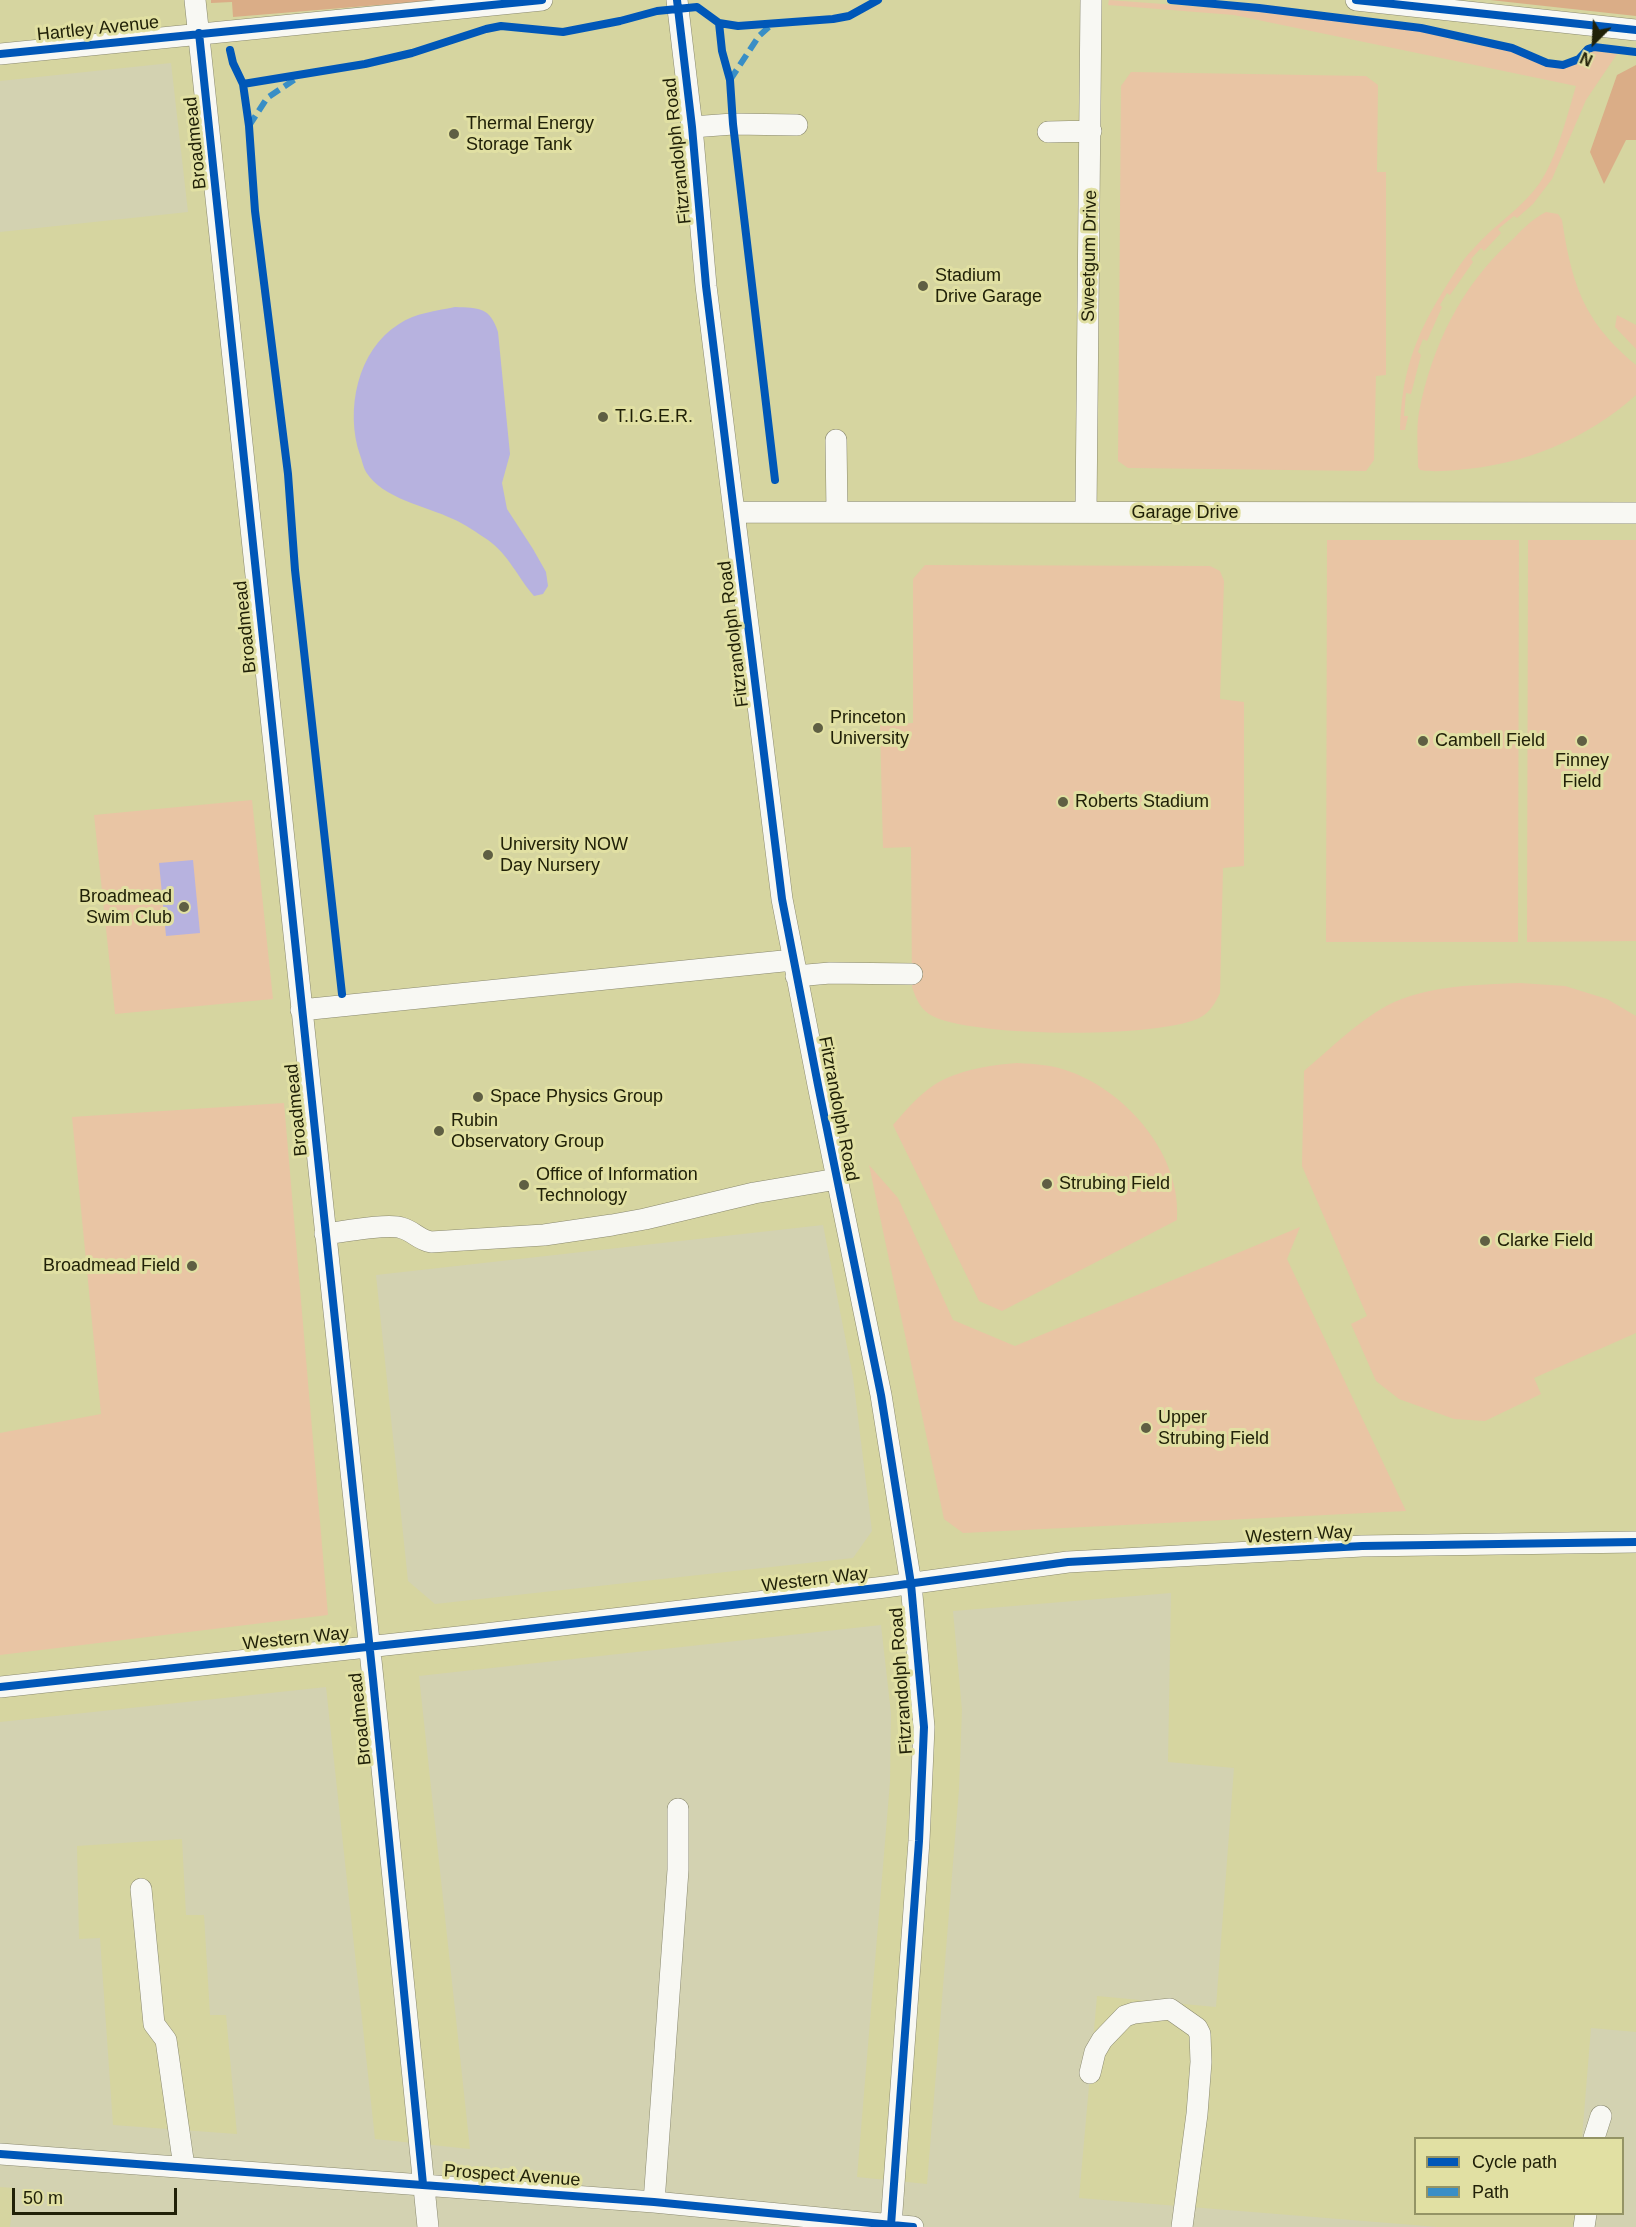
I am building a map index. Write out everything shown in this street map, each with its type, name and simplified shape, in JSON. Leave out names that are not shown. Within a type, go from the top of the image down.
[{"type":"street","name":"Broadmead","points":[[195,0],[428,2227]]},
{"type":"street","name":"Hartley Avenue","points":[[0,54],[542,0]]},
{"type":"street","name":"Fitzrandolph Road","points":[[677,0],[692,127],[707,297],[772,819],[795,968],[881,1395],[911,1584],[924,1727],[919,1841],[891,2225]]},
{"type":"street","name":"Sweetgum Drive","points":[[1086,513],[1091,0]]},
{"type":"street","points":[[1356,0],[1636,30]]},
{"type":"street","points":[[692,127],[733,124],[797,125]]},
{"type":"street","points":[[1048,132],[1091,131]]},
{"type":"street","points":[[836,440],[837,512]]},
{"type":"street","name":"Garage Drive","points":[[735,512],[1636,513]]},
{"type":"street","points":[[301,1010],[795,968],[830,973],[912,974]]},
{"type":"street","points":[[325,1234],[396,1226],[410,1231],[424,1241],[431,1242],[544,1235],[645,1219],[754,1193],[837,1179]]},
{"type":"street","name":"Western Way","points":[[0,1687],[911,1584],[1068,1562],[1362,1546],[1636,1542]]},
{"type":"street","points":[[654,2202],[678,1870],[678,1809]]},
{"type":"street","points":[[141,1889],[154,2024],[166,2040],[184,2167]]},
{"type":"street","points":[[1090,2073],[1095,2052],[1102,2040],[1125,2016],[1170,2009],[1197,2028],[1200,2034],[1201,2062],[1190,2182],[1182,2227]]},
{"type":"street","points":[[1595,2137],[1601,2116]]},
{"type":"street","name":"Prospect Avenue","points":[[0,2154],[654,2202],[913,2227]]},
{"type":"shaded area","name":"Princeton University","points":[[0,0],[1636,0],[1636,2032],[1591,2028],[1582,2137],[1414,2137],[1414,2215],[1576,2215],[1575,2227],[1438,2227],[1079,2198],[1097,1996],[1216,2007],[1234,1768],[1168,1762],[1171,1593],[953,1611],[962,1710],[959,1789],[927,2184],[857,2177],[890,1782],[891,1713],[881,1625],[419,1676],[470,2149],[375,2139],[326,1687],[0,1722],[0,232],[188,212],[171,63],[0,81]],"holes":[[[823,1225],[853,1377],[872,1531],[853,1558],[435,1604],[408,1581],[376,1275]]]},
{"type":"shaded area","points":[[211,0],[439,0],[233,17],[232,2],[211,3]]},
{"type":"shaded area","points":[[1109,0],[1243,10],[1421,31],[1462,42],[1511,51],[1547,65],[1565,67],[1581,61],[1590,52],[1617,54],[1586,100],[1552,179],[1533,204],[1517,218],[1514,216],[1498,229],[1501,233],[1484,251],[1481,248],[1471,259],[1473,262],[1450,295],[1447,293],[1440,305],[1442,307],[1427,341],[1423,339],[1418,352],[1421,355],[1411,394],[1406,393],[1404,416],[1408,416],[1405,430],[1400,430],[1406,375],[1424,326],[1465,258],[1539,184],[1556,149],[1576,86],[1234,15],[1108,5]]},
{"type":"shaded area","points":[[1490,0],[1636,0],[1636,16]]},
{"type":"shaded area","points":[[1636,65],[1636,140],[1626,140],[1604,184],[1590,152],[1617,75]]},
{"type":"shaded area","points":[[1131,72],[1366,76],[1378,85],[1377,172],[1386,172],[1386,375],[1376,376],[1374,460],[1366,471],[1128,468],[1118,461],[1121,86]]},
{"type":"shaded area","points":[[1546,212],[1558,214],[1562,220],[1570,264],[1583,301],[1592,317],[1618,349],[1636,365],[1636,395],[1617,411],[1575,437],[1529,456],[1482,467],[1443,471],[1420,470],[1417,439],[1419,412],[1432,364],[1451,319],[1477,277],[1527,225]]},
{"type":"shaded area","points":[[455,307],[482,310],[491,318],[498,332],[510,454],[502,483],[507,509],[546,572],[548,586],[543,594],[534,596],[508,560],[488,540],[457,521],[406,501],[383,489],[366,472],[360,455],[354,420],[355,401],[364,365],[373,349],[385,335],[405,320]]},
{"type":"shaded area","points":[[1617,315],[1636,325],[1636,349],[1615,327]]},
{"type":"shaded area","name":"Cambell Field","points":[[1327,540],[1519,540],[1518,942],[1326,942]]},
{"type":"shaded area","name":"Finney Field","points":[[1528,540],[1636,540],[1636,941],[1527,942]]},
{"type":"shaded area","name":"Roberts Stadium","points":[[925,565],[1210,566],[1220,571],[1224,581],[1220,699],[1244,702],[1244,866],[1223,868],[1220,993],[1210,1009],[1201,1017],[1180,1024],[1148,1029],[1064,1033],[1021,1031],[981,1028],[949,1022],[929,1014],[918,1002],[912,987],[911,847],[883,848],[880,725],[913,723],[913,579]]},
{"type":"shaded area","name":"Broadmead Swim Club","points":[[252,800],[273,999],[115,1014],[94,815]]},
{"type":"shaded area","points":[[193,860],[200,933],[166,936],[159,863]]},
{"type":"shaded area","name":"Clarke Field","points":[[1520,983],[1565,986],[1607,999],[1636,1016],[1636,1333],[1534,1378],[1541,1394],[1485,1421],[1454,1419],[1399,1399],[1376,1381],[1351,1324],[1367,1316],[1302,1166],[1304,1071],[1366,1019],[1403,998],[1452,987]]},
{"type":"shaded area","name":"Strubing Field","points":[[1017,1063],[1051,1066],[1071,1072],[1112,1095],[1131,1111],[1161,1151],[1171,1173],[1176,1196],[1177,1220],[1002,1311],[979,1301],[893,1125],[923,1094],[943,1080],[974,1069]]},
{"type":"shaded area","name":"Broadmead Field","points":[[284,1103],[328,1615],[0,1655],[0,1433],[101,1414],[72,1117]]},
{"type":"shaded area","name":"Upper Strubing Field","points":[[869,1165],[898,1198],[953,1320],[1015,1346],[1300,1227],[1287,1259],[1406,1511],[963,1533],[944,1519]]},
{"type":"shaded area","points":[[182,1839],[186,1915],[204,1915],[210,2015],[226,2015],[237,2134],[113,2125],[100,1938],[79,1939],[77,1846]]},
{"type":"shaded area","points":[[0,2187],[14,2188],[10,2227],[0,2227]]},
{"type":"marked path","points":[[730,80],[759,36],[771,25]]},
{"type":"marked path","points":[[249,126],[267,98],[297,78]]},
{"type":"cycle path","points":[[0,54],[542,0]]},
{"type":"cycle path","points":[[677,0],[692,127],[706,286],[782,899],[881,1395],[911,1584],[924,1727],[919,1841],[891,2225]]},
{"type":"cycle path","points":[[243,84],[365,64],[412,53],[501,26],[563,32],[657,11],[697,7],[719,23],[738,26],[833,19],[849,16],[878,0]]},
{"type":"cycle path","points":[[1171,0],[1259,8],[1421,28],[1512,48],[1547,63],[1563,65],[1579,59],[1588,49],[1594,47],[1636,52]]},
{"type":"cycle path","points":[[1356,0],[1636,30]]},
{"type":"cycle path","points":[[719,23],[722,51],[730,80],[733,124],[775,480]]},
{"type":"cycle path","points":[[199,33],[373,1679],[423,2184]]},
{"type":"cycle path","points":[[230,50],[233,63],[243,84],[249,126],[255,211],[288,474],[295,570],[342,994]]},
{"type":"cycle path","points":[[0,1687],[477,1635],[885,1587],[1068,1562],[1362,1546],[1636,1542]]},
{"type":"cycle path","points":[[0,2154],[654,2202],[913,2227]]},
{"type":"place","name":"Thermal Energy Storage Tank","points":[[454,134]]},
{"type":"place","name":"Stadium Drive Garage","points":[[923,286]]},
{"type":"place","name":"T.I.G.E.R.","points":[[603,417]]},
{"type":"place","name":"Princeton University","points":[[818,728]]},
{"type":"place","name":"Cambell Field","points":[[1423,741]]},
{"type":"place","name":"Finney Field","points":[[1582,741]]},
{"type":"place","name":"Roberts Stadium","points":[[1063,802]]},
{"type":"place","name":"University NOW Day Nursery","points":[[488,855]]},
{"type":"place","name":"Broadmead Swim Club","points":[[184,907]]},
{"type":"place","name":"Space Physics Group","points":[[478,1097]]},
{"type":"place","name":"Rubin Observatory Group","points":[[439,1131]]},
{"type":"place","name":"Strubing Field","points":[[1047,1184]]},
{"type":"place","name":"Office of Information Technology","points":[[524,1185]]},
{"type":"place","name":"Clarke Field","points":[[1485,1241]]},
{"type":"place","name":"Broadmead Field","points":[[192,1266]]},
{"type":"place","name":"Upper Strubing Field","points":[[1146,1428]]}]
